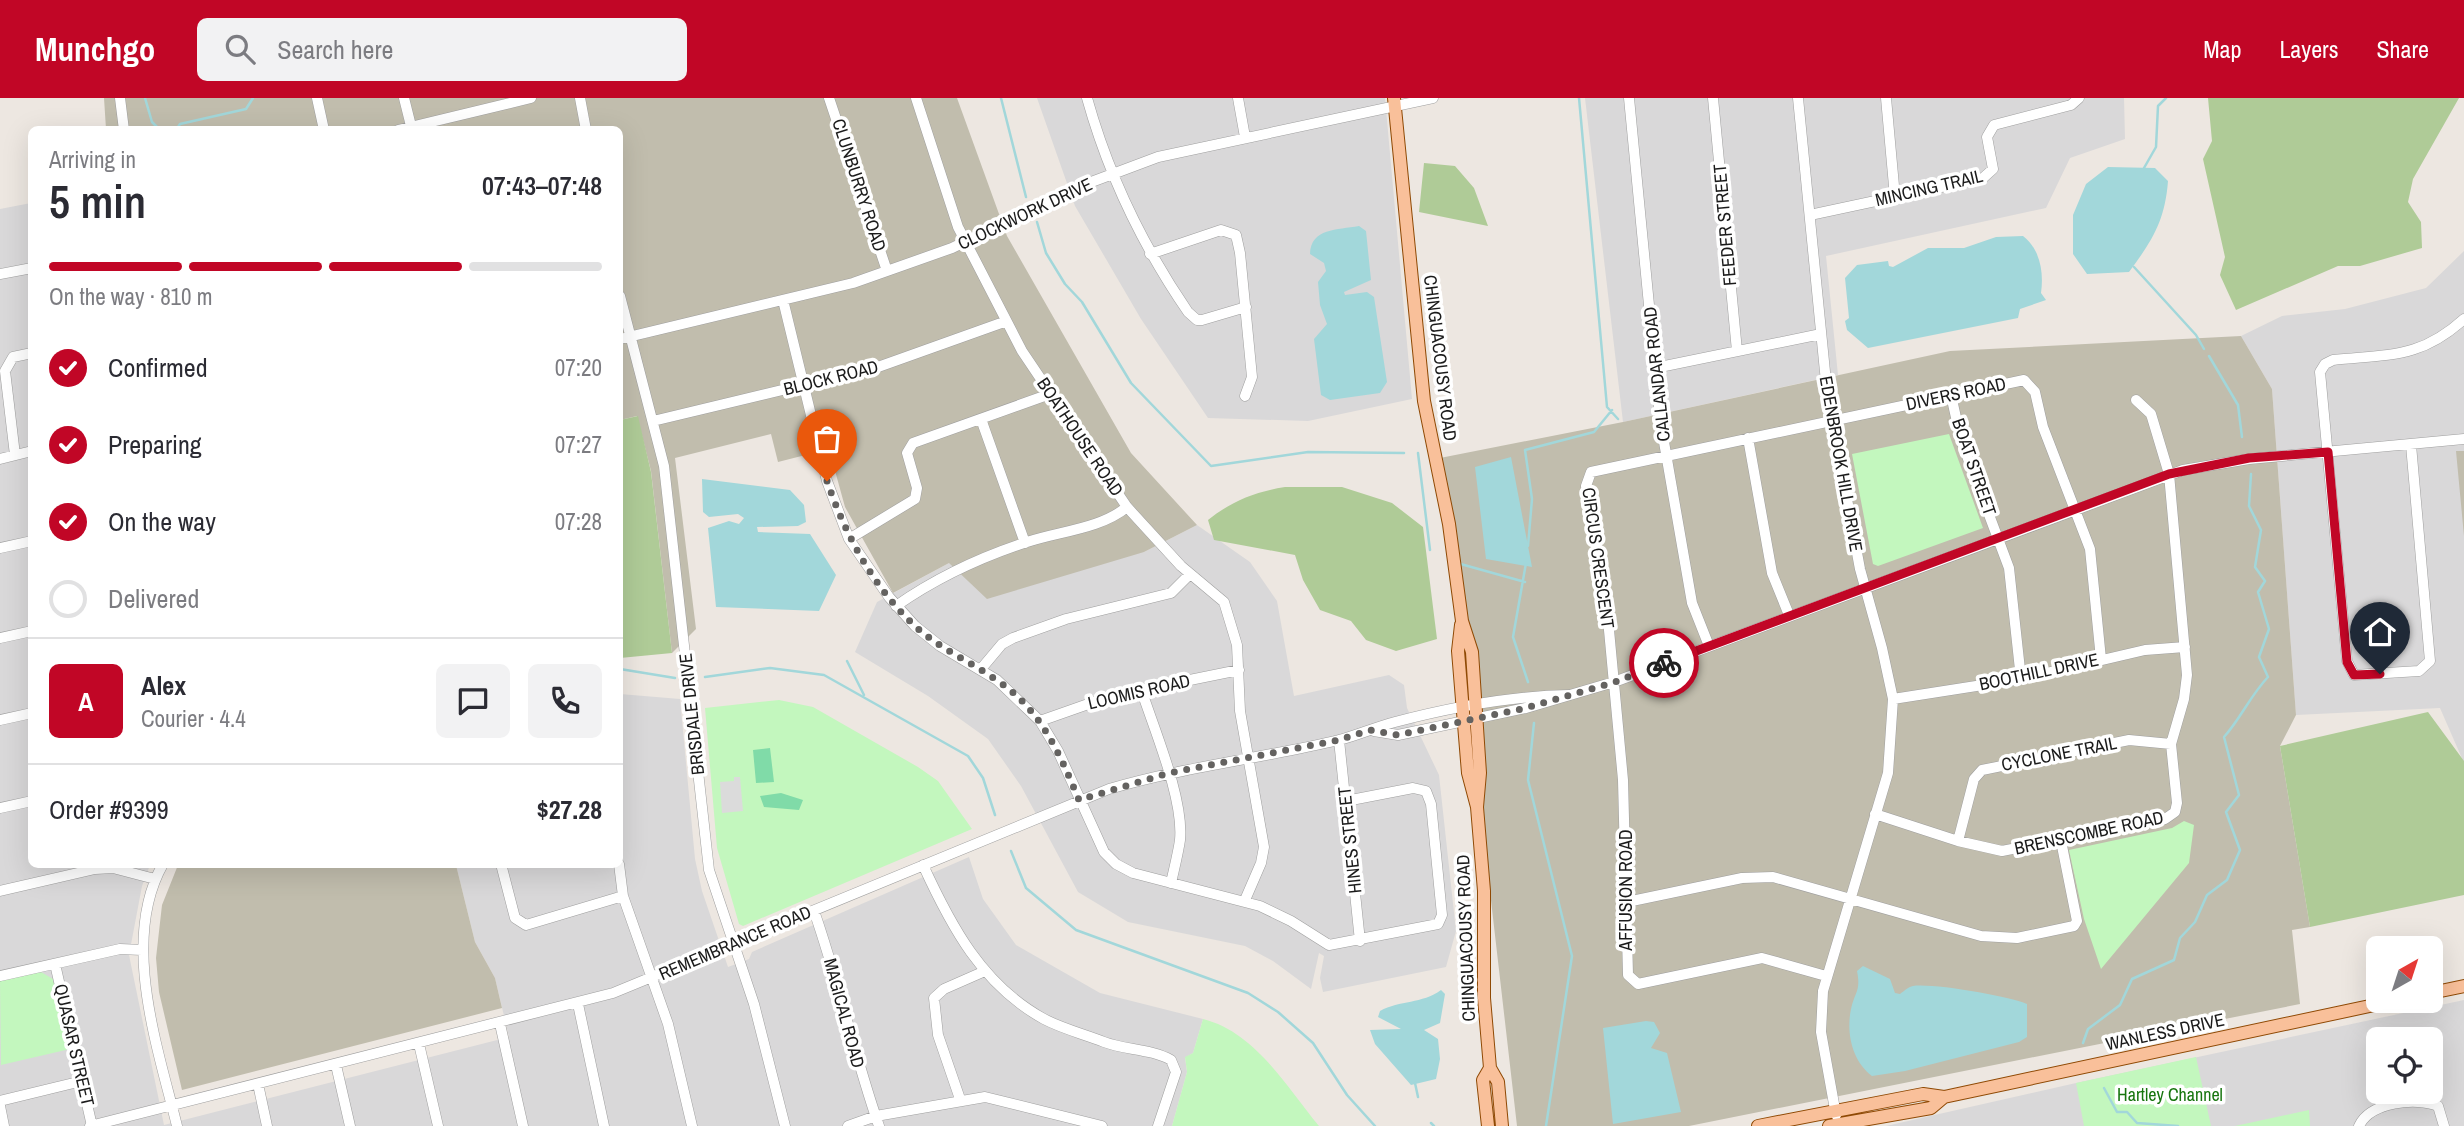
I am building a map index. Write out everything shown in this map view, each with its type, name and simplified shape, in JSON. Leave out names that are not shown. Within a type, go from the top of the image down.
[{"type":"main road","name":"CHINGUACOUSY ROAD","points":[[1394,102],[1424,401],[1449,524],[1462,621],[1472,652],[1468,773],[1477,807],[1484,891],[1484,998],[1490,1068],[1498,1082],[1502,1126]]},
{"type":"main road","points":[[2443,990],[2464,986]]},
{"type":"main road","name":"WANLESS DRIVE","points":[[1758,1126],[1923,1094],[1944,1097],[2366,1007]]},
{"type":"main road","name":"CHINGUACOUSY ROAD","points":[[1488,1126],[1483,1080],[1490,1068]]},
{"type":"main road","name":"WANLESS DRIVE","points":[[1835,1125],[1931,1108],[1944,1097]]},
{"type":"street","points":[[121,98],[124,126]]},
{"type":"street","points":[[317,98],[323,126]]},
{"type":"street","points":[[404,98],[411,126],[492,103],[531,98]]},
{"type":"street","points":[[580,98],[585,126]]},
{"type":"street","name":"CLUNBURRY ROAD","points":[[830,98],[887,271]]},
{"type":"street","name":"BOATHOUSE ROAD","points":[[916,98],[965,242],[1004,322],[1127,507],[1190,574],[1214,591],[1224,603],[1237,645],[1240,711],[1264,847],[1261,863],[1245,900]]},
{"type":"street","points":[[1087,98],[1112,175],[1150,254],[1188,312],[1197,320],[1246,307]]},
{"type":"street","points":[[1238,98],[1245,137]]},
{"type":"street","name":"CLOCKWORK DRIVE","points":[[623,339],[887,271],[965,242],[1070,190],[1172,152],[1394,102],[1433,98]]},
{"type":"street","name":"CALLANDAR ROAD","points":[[1629,98],[1666,455],[1692,603],[1709,646]]},
{"type":"street","name":"FEEDER STREET","points":[[1713,98],[1737,351]]},
{"type":"street","name":"EDENBROOK HILL DRIVE","points":[[1798,98],[1832,419],[1866,588],[1893,699],[1888,773],[1826,976],[1821,1032],[1835,1125]]},
{"type":"street","points":[[1886,98],[1895,197]]},
{"type":"street","name":"MINCING TRAIL","points":[[1810,215],[1988,176],[1993,164],[1987,137],[1994,125],[2071,105],[2079,98]]},
{"type":"street","points":[[1150,254],[1209,233],[1231,231],[1239,244],[1252,377],[1245,396]]},
{"type":"street","points":[[0,274],[28,269]]},
{"type":"street","points":[[783,300],[827,481],[849,539],[896,606],[929,638],[1011,691],[1040,721],[1058,751],[1100,847],[1116,864],[1133,873],[1245,900],[1291,921],[1329,945],[1429,928],[1441,920],[1429,796],[1420,788],[1346,801]]},
{"type":"street","name":"BRISDALE DRIVE","points":[[623,307],[667,486],[709,870],[754,1004],[785,1126]]},
{"type":"street","points":[[2411,445],[2430,661],[2419,671],[2354,675],[2347,662],[2320,376],[2325,364],[2333,360],[2416,351],[2441,338],[2464,319]]},
{"type":"street","name":"BLOCK ROAD","points":[[653,421],[890,363],[1004,322]]},
{"type":"street","points":[[1655,368],[1821,334]]},
{"type":"street","points":[[15,455],[5,371],[13,357],[28,354]]},
{"type":"street","name":"DIVERS ROAD","points":[[1832,419],[2018,381],[2032,385],[2043,427],[2076,509]]},
{"type":"street","points":[[849,539],[915,499],[917,488],[907,458],[909,447],[1050,394]]},
{"type":"street","name":"BOAT STREET","points":[[1951,395],[1961,440],[2012,578],[2021,679]]},
{"type":"street","name":"BRENSCOMBE ROAD","points":[[1875,814],[1958,841],[2002,851],[2062,841],[2172,816],[2177,803],[2171,744],[2184,699],[2185,647],[2169,474],[2151,414],[2136,400]]},
{"type":"street","points":[[981,419],[1025,543]]},
{"type":"street","name":"CIRCUS CRESCENT","points":[[1615,682],[1606,598],[1586,481],[1595,470],[1832,419]]},
{"type":"street","points":[[1748,438],[1772,573],[1789,615]]},
{"type":"street","name":"REMEMBRANCE ROAD","points":[[91,1126],[578,1004],[651,978],[1079,800],[1169,773],[1339,740],[1370,730],[1398,735],[1522,696],[1569,695],[1615,682],[2169,474],[2249,458],[2464,439]]},
{"type":"street","points":[[0,458],[28,453]]},
{"type":"street","points":[[896,606],[953,572],[1025,543],[1108,520],[1127,507]]},
{"type":"street","points":[[2076,509],[2091,556],[2101,659]]},
{"type":"street","points":[[0,548],[28,542]]},
{"type":"street","points":[[981,670],[1002,645],[1013,638],[1077,615],[1171,593],[1190,574]]},
{"type":"street","points":[[0,638],[28,632]]},
{"type":"street","name":"BOOTHILL DRIVE","points":[[1893,699],[2021,679],[2145,650],[2185,647]]},
{"type":"street","name":"LOOMIS ROAD","points":[[1040,721],[1093,701],[1239,670]]},
{"type":"street","name":"AFFUSION ROAD","points":[[1615,682],[1624,802],[1626,970],[1631,979],[1639,984],[1762,958],[1826,976]]},
{"type":"street","points":[[1141,689],[1169,773],[1180,833],[1171,883]]},
{"type":"street","points":[[0,720],[28,714]]},
{"type":"street","name":"HINES STREET","points":[[1339,740],[1360,940]]},
{"type":"street","name":"CYCLONE TRAIL","points":[[1958,841],[1974,779],[1982,770],[2129,740],[2171,744]]},
{"type":"street","points":[[0,808],[28,802]]},
{"type":"street","points":[[1627,902],[1762,876],[1784,878],[1990,938],[2017,938],[2074,926],[2077,914],[2062,841]]},
{"type":"street","points":[[923,865],[955,931],[985,971],[1011,996],[1043,1018],[1112,1045],[1171,1060],[1176,1072],[1158,1126]]},
{"type":"street","points":[[161,868],[155,879],[142,950],[148,997],[177,1126]]},
{"type":"street","points":[[503,868],[515,918],[526,925],[623,896]]},
{"type":"street","points":[[620,868],[623,896],[668,1024],[692,1126]]},
{"type":"street","points":[[0,891],[95,869],[130,871],[155,879]]},
{"type":"street","name":"MAGICAL ROAD","points":[[814,911],[838,981],[857,1061],[878,1121]]},
{"type":"street","points":[[0,976],[120,949],[142,950]]},
{"type":"street","name":"QUASAR STREET","points":[[55,964],[91,1126]]},
{"type":"street","points":[[960,1099],[939,1042],[933,1013],[934,998],[944,989],[985,971]]},
{"type":"street","points":[[578,1004],[604,1126]]},
{"type":"street","points":[[500,1024],[523,1126]]},
{"type":"street","points":[[419,1044],[438,1126]]},
{"type":"street","points":[[336,1065],[350,1126]]},
{"type":"street","points":[[5,1126],[0,1103],[82,1081]]},
{"type":"street","points":[[258,1084],[267,1126]]},
{"type":"street","points":[[848,1126],[878,1121],[960,1099],[985,1097],[1101,1126]]},
{"type":"street","points":[[2359,1126],[2364,1115],[2375,1109],[2423,1100],[2438,1106],[2444,1126]]},
{"type":"shaded area","points":[[104,98],[957,98],[1007,236],[1131,453],[1197,525],[1144,552],[987,599],[949,563],[893,593],[845,507],[829,449],[778,462],[771,434],[675,458],[696,629],[672,653],[651,471],[637,416],[623,419],[623,126],[106,126]]},
{"type":"shaded area","points":[[1037,98],[1385,98],[1412,399],[1308,421],[1208,418],[1141,319],[1075,206]]},
{"type":"shaded area","points":[[1585,98],[2124,98],[2125,139],[2070,158],[2046,208],[1826,256],[1838,375],[1623,422]]},
{"type":"shaded area","points":[[28,204],[28,868],[149,868],[142,886],[129,955],[164,1125],[509,1037],[495,978],[475,942],[457,868],[623,868],[623,694],[680,699],[695,859],[702,891],[728,967],[749,959],[752,952],[969,857],[983,899],[1016,945],[1100,993],[1203,1019],[1193,1053],[1185,1058],[1187,1072],[1172,1126],[0,1126],[0,209]]},
{"type":"shaded area","points":[[2464,251],[2464,763],[2440,708],[2296,715],[2272,389],[2241,336],[2282,316],[2345,309],[2426,288]]},
{"type":"shaded area","points":[[2241,336],[2272,389],[2296,715],[2280,746],[2310,927],[2292,930],[2300,1004],[1689,1126],[1517,1126],[1440,458],[1623,422],[1950,351]]},
{"type":"shaded area","points":[[2456,451],[2464,451],[2464,536]]},
{"type":"shaded area","points":[[1197,525],[1250,562],[1277,601],[1294,696],[1389,675],[1404,685],[1407,708],[1439,775],[1456,931],[1446,967],[1323,992],[1320,978],[1324,956],[1319,953],[1311,989],[1273,961],[1245,946],[1128,922],[1078,892],[1021,786],[988,739],[928,696],[855,652],[877,602],[949,563],[1144,552]]},
{"type":"shaded area","points":[[734,777],[740,777],[743,811],[722,813],[720,782],[734,781]]},
{"type":"shaded area","points":[[177,868],[457,868],[475,942],[495,978],[502,1008],[182,1090],[159,992],[156,958],[162,905]]},
{"type":"shaded area","points":[[2464,1000],[2464,1126],[1886,1126],[2403,1013],[2443,1013],[2443,1004]]},
{"type":"green space","points":[[2208,98],[2459,98],[2413,179],[2408,202],[2421,222],[2422,248],[2360,266],[2338,266],[2236,310],[2220,275],[2225,257],[2203,159],[2212,141]]},
{"type":"green space","points":[[1424,163],[1455,166],[1474,188],[1488,226],[1419,212]]},
{"type":"green space","points":[[638,416],[651,472],[672,653],[623,658],[623,419]]},
{"type":"green space","points":[[1949,434],[1983,528],[1878,566],[1873,564],[1852,454]]},
{"type":"green space","points":[[1285,487],[1342,487],[1392,503],[1423,527],[1437,639],[1396,651],[1366,640],[1351,621],[1320,610],[1303,580],[1295,555],[1214,540],[1208,520],[1217,513],[1244,498]]},
{"type":"green space","points":[[779,700],[813,707],[918,767],[938,781],[972,829],[743,926],[739,924],[717,848],[705,708]]},
{"type":"green space","points":[[2428,712],[2464,761],[2464,895],[2310,927],[2280,746]]},
{"type":"green space","points":[[770,748],[774,782],[756,783],[753,750]]},
{"type":"green space","points":[[781,793],[803,800],[799,810],[764,807],[760,796]]},
{"type":"green space","points":[[2184,821],[2194,825],[2189,863],[2101,969],[2084,919],[2069,850],[2172,828]]},
{"type":"green space","points":[[41,972],[53,979],[70,1049],[1,1065],[0,981]]},
{"type":"green space","points":[[1203,1019],[1222,1026],[1254,1048],[1282,1078],[1319,1126],[1172,1126],[1187,1072],[1185,1057],[1193,1053]]},
{"type":"green space","name":"Hartley Channel","points":[[2196,1057],[2211,1126],[2084,1126],[2076,1083]]},
{"type":"green space","name":"Hartley Channel","points":[[2309,1110],[2310,1126],[2235,1126]]},
{"type":"water","points":[[2108,167],[2155,168],[2168,181],[2164,208],[2156,230],[2129,272],[2087,274],[2073,254],[2073,215],[2086,184]]},
{"type":"water","points":[[1359,226],[1366,231],[1371,280],[1344,292],[1345,295],[1367,292],[1374,297],[1387,382],[1380,393],[1330,400],[1321,395],[1314,339],[1327,324],[1320,305],[1318,282],[1326,271],[1324,263],[1310,254],[1311,245],[1315,239],[1327,232]]},
{"type":"water","points":[[2023,236],[2037,254],[2042,277],[2041,293],[2046,300],[2020,309],[2018,318],[1868,348],[1847,330],[1845,321],[1849,318],[1845,278],[1857,265],[1888,261],[1889,266],[1893,267],[1928,248],[1964,248],[1996,237]]},
{"type":"water","points":[[1511,457],[1532,567],[1486,559],[1475,467]]},
{"type":"water","points":[[702,479],[790,490],[804,505],[806,522],[798,526],[757,527],[758,532],[810,534],[836,575],[819,611],[716,607],[708,528],[729,521],[739,524],[744,518],[738,514],[709,517],[703,512]]},
{"type":"water","points":[[1863,966],[1890,979],[1895,993],[1900,994],[1913,986],[1937,986],[1988,994],[2027,1004],[2027,1037],[2019,1042],[1905,1071],[1872,1076],[1855,1055],[1849,1027],[1858,987],[1857,971]]},
{"type":"water","points":[[1441,990],[1445,994],[1440,1023],[1424,1030],[1438,1039],[1440,1059],[1436,1079],[1411,1085],[1375,1044],[1370,1030],[1401,1029],[1378,1017],[1380,1011],[1426,998]]},
{"type":"water","points":[[1654,1022],[1660,1033],[1651,1048],[1667,1053],[1681,1112],[1613,1124],[1603,1028]]},
{"type":"waterway","points":[[145,98],[152,122],[156,126]]},
{"type":"waterway","points":[[179,126],[246,109],[253,98]]},
{"type":"waterway","points":[[1001,98],[1026,197]]},
{"type":"waterway","points":[[1579,98],[1607,407],[1618,419]]},
{"type":"waterway","points":[[2144,168],[2156,147],[2158,106],[2166,98]]},
{"type":"waterway","points":[[1037,222],[1046,253],[1065,284],[1082,302],[1131,383],[1211,466],[1308,452],[1404,453]]},
{"type":"waterway","points":[[2134,267],[2196,335],[2204,349]]},
{"type":"waterway","points":[[2209,356],[2238,405],[2242,437]]},
{"type":"waterway","points":[[1528,546],[1532,499],[1525,450],[1594,432],[1612,410]]},
{"type":"waterway","points":[[1418,453],[1430,550]]},
{"type":"waterway","points":[[2083,1043],[2088,1029],[2120,1005],[2132,979],[2174,960],[2180,938],[2195,922],[2207,895],[2227,880],[2240,850],[2226,812],[2239,795],[2224,737],[2268,677],[2259,657],[2269,629],[2258,592],[2265,581],[2255,567],[2261,530],[2249,506],[2251,474]]},
{"type":"waterway","points":[[1457,563],[1525,582]]},
{"type":"waterway","points":[[1526,563],[1513,637],[1528,682]]},
{"type":"waterway","points":[[847,661],[864,695]]},
{"type":"waterway","points":[[705,677],[770,668],[824,675],[968,756],[983,778],[995,815]]},
{"type":"waterway","points":[[623,669],[675,678]]},
{"type":"waterway","points":[[1534,723],[1528,780],[1572,956],[1546,1126]]},
{"type":"waterway","points":[[1011,851],[1026,888],[1076,930],[1248,993],[1278,1012],[1313,1043],[1347,1095],[1375,1126]]},
{"type":"waterway","points":[[1415,1083],[1418,1097]]},
{"type":"waterway","points":[[2104,1088],[2117,1112],[2127,1112],[2137,1123],[2178,1126]]},
{"type":"waterway","points":[[1431,1123],[1434,1126]]},
{"type":"way so far","points":[[827,481],[849,539],[889,597],[929,638],[997,680],[1023,701],[1053,742],[1079,800],[1135,781],[1339,740],[1370,730],[1398,735],[1476,716],[1526,708],[1615,682],[1664,663]]},
{"type":"route","points":[[1664,663],[1905,575],[2150,480],[2183,470],[2249,458],[2328,452],[2347,662],[2354,675],[2380,674]]}]
